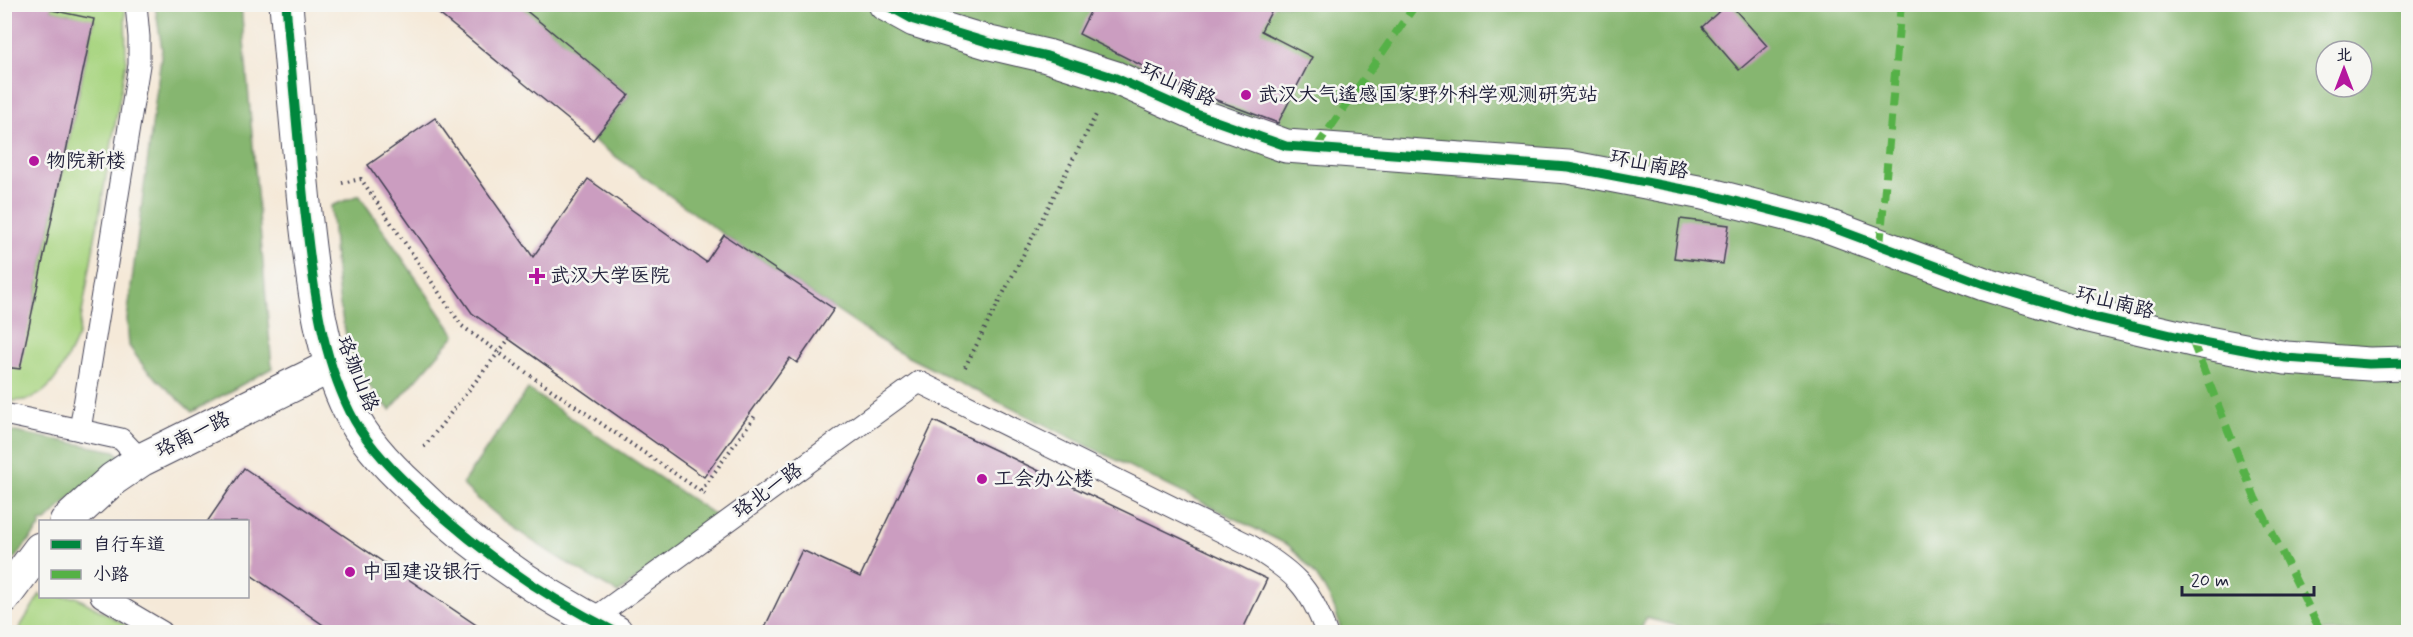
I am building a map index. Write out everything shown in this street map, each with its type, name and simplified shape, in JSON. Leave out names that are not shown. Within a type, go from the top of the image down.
[{"type":"street","name":"珞珈山路","points":[[286,4],[314,297],[331,366],[351,414],[367,438],[399,476],[448,522],[519,577],[598,628]]},
{"type":"street","name":"环山南路","points":[[885,4],[914,20],[990,43],[1047,56],[1116,78],[1198,115],[1286,146],[1568,167],[1703,193],[1817,222],[1984,284],[2085,315],[2192,340],[2286,358],[2369,364],[2409,363]]},
{"type":"street","name":"珞南一路","points":[[68,520],[113,479],[141,460],[331,366]]},
{"type":"street","points":[[4,597],[38,556]]},
{"type":"lane","points":[[80,430],[139,65],[140,38],[136,4]]},
{"type":"lane","name":"珞北一路","points":[[598,628],[735,514],[919,382],[949,397]]},
{"type":"lane","points":[[949,397],[1251,546],[1285,567],[1305,588],[1319,611],[1326,633]]},
{"type":"lane","points":[[4,414],[121,439],[141,460]]},
{"type":"lane","points":[[102,598],[162,633]]},
{"type":"path","points":[[949,397],[1116,78]]},
{"type":"path","points":[[303,190],[361,179],[462,326],[498,353],[735,514]]},
{"type":"path","points":[[399,476],[509,339]]},
{"type":"path","points":[[701,491],[757,413]]},
{"type":"green space","points":[[52,5],[125,5],[126,62],[78,336],[59,373],[43,392],[33,398],[20,401],[5,400],[5,334],[33,310],[94,20],[51,10]]},
{"type":"green space","points":[[155,5],[241,5],[272,368],[192,412],[145,368],[129,346],[127,319],[162,49]]},
{"type":"green space","points":[[518,5],[2408,5],[2408,632],[1701,632],[1646,618],[1640,632],[1341,632],[1334,607],[1322,584],[1288,545],[898,352],[724,235],[593,140],[629,95]]},
{"type":"green space","points":[[359,195],[455,335],[390,410],[358,369],[348,344],[340,305],[331,206]]},
{"type":"green space","points":[[528,389],[718,517],[618,593],[536,543],[498,516],[462,484]]},
{"type":"green space","points":[[5,430],[115,451],[122,458],[73,495],[47,520],[39,520],[39,528],[5,570]]},
{"type":"green space","points":[[39,596],[39,598],[78,598],[138,632],[17,632]]},
{"type":"building","name":"物院新楼","points":[[4,4],[52,4],[51,10],[94,19],[20,369],[4,367]]},
{"type":"building","points":[[427,4],[518,4],[629,95],[593,140]]},
{"type":"building","name":"武汉大气遥感国家野外科学观测研究站","points":[[1094,4],[1275,4],[1261,31],[1312,57],[1278,123],[1192,91],[1079,34]]},
{"type":"building","points":[[1727,4],[1730,4],[1767,46],[1739,70],[1702,27]]},
{"type":"building","name":"武汉大学医院","points":[[435,118],[533,257],[588,179],[706,262],[724,235],[834,309],[797,363],[790,358],[704,477],[472,313],[368,165]]},
{"type":"building","points":[[1680,219],[1729,225],[1723,264],[1674,258]]},
{"type":"building","name":"工会办公楼","points":[[934,421],[1267,579],[1241,633],[762,633],[802,550],[860,577]]},
{"type":"building","points":[[244,468],[488,633],[335,633],[249,574],[249,520],[208,520]]},
{"type":"marked path","points":[[1316,148],[1416,4]]},
{"type":"marked path","points":[[1880,246],[1901,4]]},
{"type":"marked path","points":[[2192,340],[2255,498],[2321,632]]},
{"type":"cycle path","points":[[286,4],[305,213],[315,289],[331,364],[350,412],[362,433],[386,463],[459,531],[535,586],[616,632]]},
{"type":"cycle path","points":[[885,4],[914,20],[990,43],[1047,56],[1116,78],[1199,115],[1286,146],[1568,167],[1703,193],[1817,222],[1984,284],[2085,315],[2192,340],[2286,358],[2369,364],[2408,363]]},
{"type":"place","name":"武汉大气遥感国家野外科学观测研究站","points":[[1246,95]]},
{"type":"place","name":"物院新楼","points":[[34,161]]},
{"type":"place","name":"武汉大学医院","points":[[537,276]]},
{"type":"place","name":"工会办公楼","points":[[982,479]]},
{"type":"place","name":"中国建设银行","points":[[350,572]]}]
